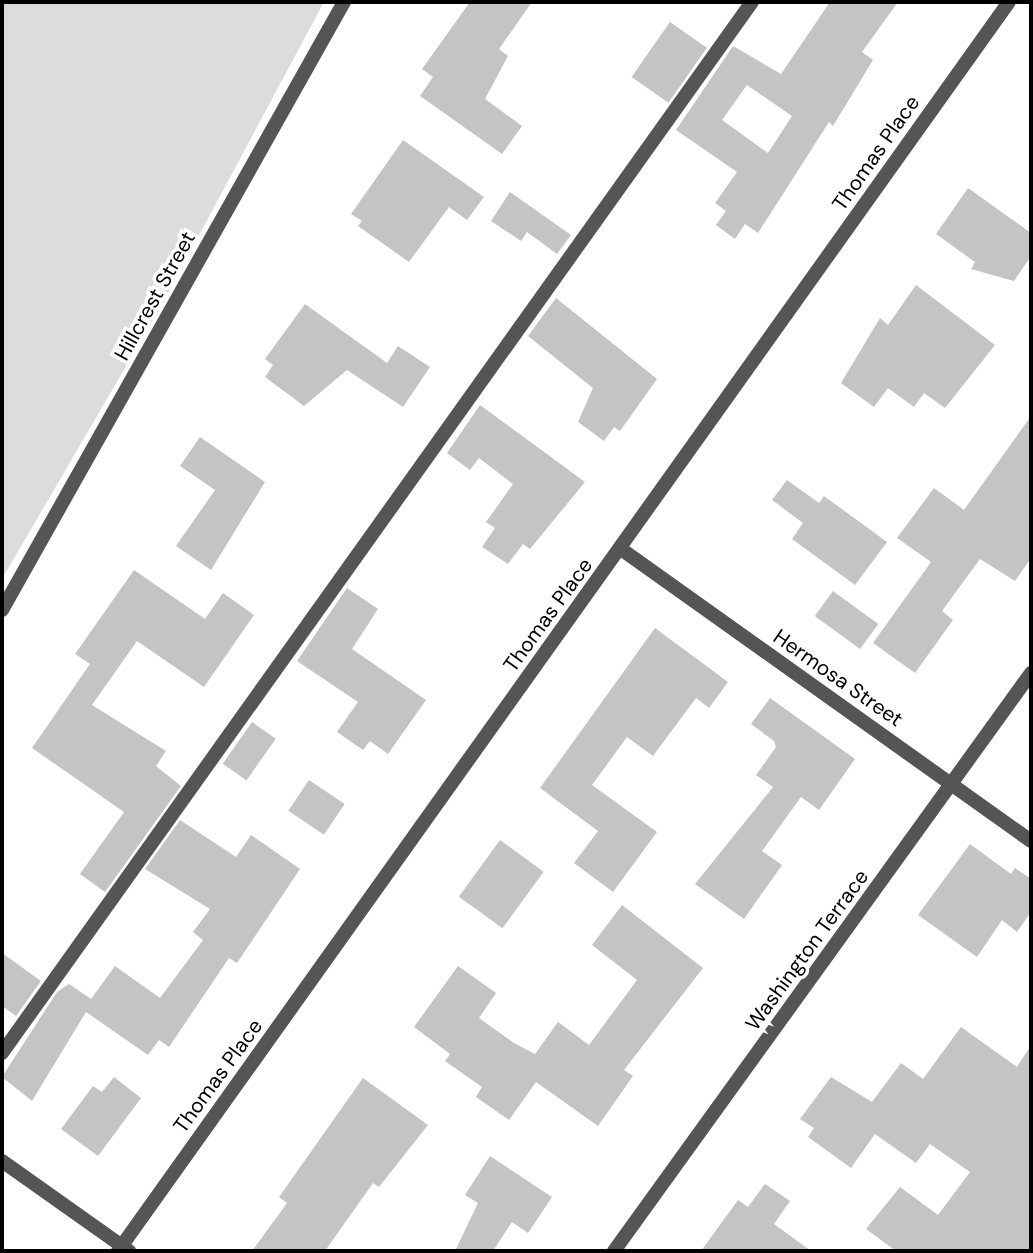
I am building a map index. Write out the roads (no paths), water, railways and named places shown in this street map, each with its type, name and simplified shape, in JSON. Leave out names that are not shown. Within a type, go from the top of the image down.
[{"type":"street","name":"Hillcrest Street","points":[[2,610],[344,2]]},
{"type":"street","points":[[2,1054],[752,2]]},
{"type":"street","name":"Thomas Place","points":[[123,1250],[1009,2]]},
{"type":"street","name":"Hermosa Street","points":[[621,549],[1031,841]]},
{"type":"street","name":"Washington Terrace","points":[[614,1251],[1031,673]]},
{"type":"street","points":[[2,1161],[123,1250]]}]
